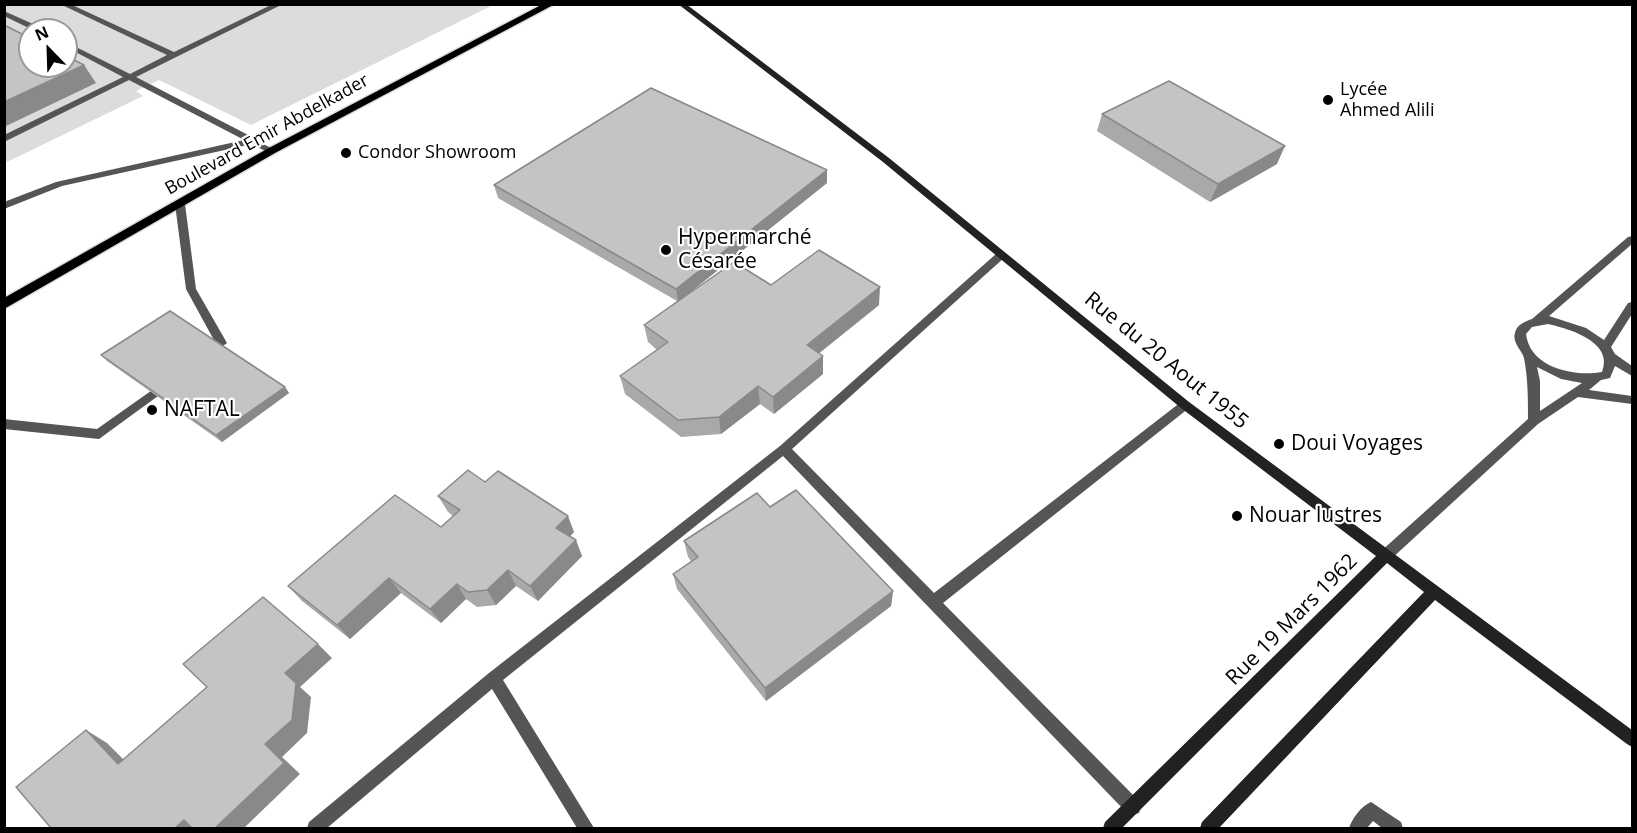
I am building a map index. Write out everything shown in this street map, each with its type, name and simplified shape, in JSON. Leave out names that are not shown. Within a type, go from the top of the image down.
[{"type":"main road","name":"Boulevard Emir Abdelkader","points":[[4,304],[271,151],[550,4]]},
{"type":"street","points":[[63,4],[174,55]]},
{"type":"street","name":"Rue du 20 Aout 1955","points":[[681,4],[886,160],[1185,405],[1632,739]]},
{"type":"street","points":[[4,139],[276,5]]},
{"type":"street","points":[[4,13],[18,20]]},
{"type":"street","points":[[78,50],[130,75],[271,151]]},
{"type":"street","points":[[4,206],[59,184],[253,141]]},
{"type":"street","points":[[180,204],[191,289],[221,343],[193,364]]},
{"type":"street","points":[[1632,239],[1537,321],[1521,329],[1519,337],[1521,346],[1529,356],[1554,372],[1569,378],[1596,379],[1606,375],[1611,367],[1608,352],[1632,306]]},
{"type":"street","points":[[315,828],[494,678],[784,448],[1000,255]]},
{"type":"street","points":[[1537,321],[1573,326],[1591,335],[1632,372]]},
{"type":"street","points":[[1529,356],[1534,381],[1534,422]]},
{"type":"street","points":[[4,424],[99,434],[174,378]]},
{"type":"street","name":"Rue 19 Mars 1962","points":[[1111,828],[1386,556],[1534,422],[1596,379]]},
{"type":"street","points":[[1575,392],[1632,400]]},
{"type":"street","points":[[935,601],[1185,405]]},
{"type":"street","points":[[784,448],[1133,807]]},
{"type":"street","points":[[1208,828],[1434,591]]},
{"type":"street","points":[[494,678],[586,828]]},
{"type":"street","points":[[1358,828],[1371,810],[1395,828]]},
{"type":"shaded area","points":[[5,5],[493,5],[251,125],[159,80],[136,91],[143,96],[5,163]]},
{"type":"building","points":[[4,25],[18,32],[18,78],[56,78],[4,102]]},
{"type":"building","points":[[1169,81],[1285,146],[1218,184],[1102,114]]},
{"type":"building","name":"Hypermarché Césarée","points":[[651,88],[827,170],[676,289],[494,185]]},
{"type":"building","points":[[819,250],[880,287],[807,345],[823,356],[773,397],[758,386],[719,417],[678,420],[620,376],[668,342],[644,325],[734,262],[771,285]]},
{"type":"building","points":[[170,311],[285,387],[216,435],[101,355]]},
{"type":"building","points":[[468,470],[485,482],[498,471],[568,516],[556,528],[576,540],[530,586],[508,570],[487,590],[468,592],[457,584],[430,609],[389,578],[337,625],[288,586],[395,495],[441,527],[460,510],[438,496]]},
{"type":"building","points":[[796,490],[893,591],[765,688],[673,574],[698,557],[684,541],[757,493],[770,507]]},
{"type":"building","points":[[263,597],[318,644],[285,673],[296,683],[292,720],[265,744],[284,763],[215,828],[192,828],[184,820],[175,828],[51,828],[16,787],[86,730],[118,764],[207,687],[183,664]]},
{"type":"place","name":"Lycée Ahmed Alili","points":[[1328,100]]},
{"type":"place","name":"Condor Showroom","points":[[346,153]]},
{"type":"place","name":"Hypermarché Césarée","points":[[666,250]]},
{"type":"place","name":"NAFTAL","points":[[152,410]]},
{"type":"place","name":"Doui Voyages","points":[[1279,444]]},
{"type":"place","name":"Nouar lustres","points":[[1237,516]]}]
